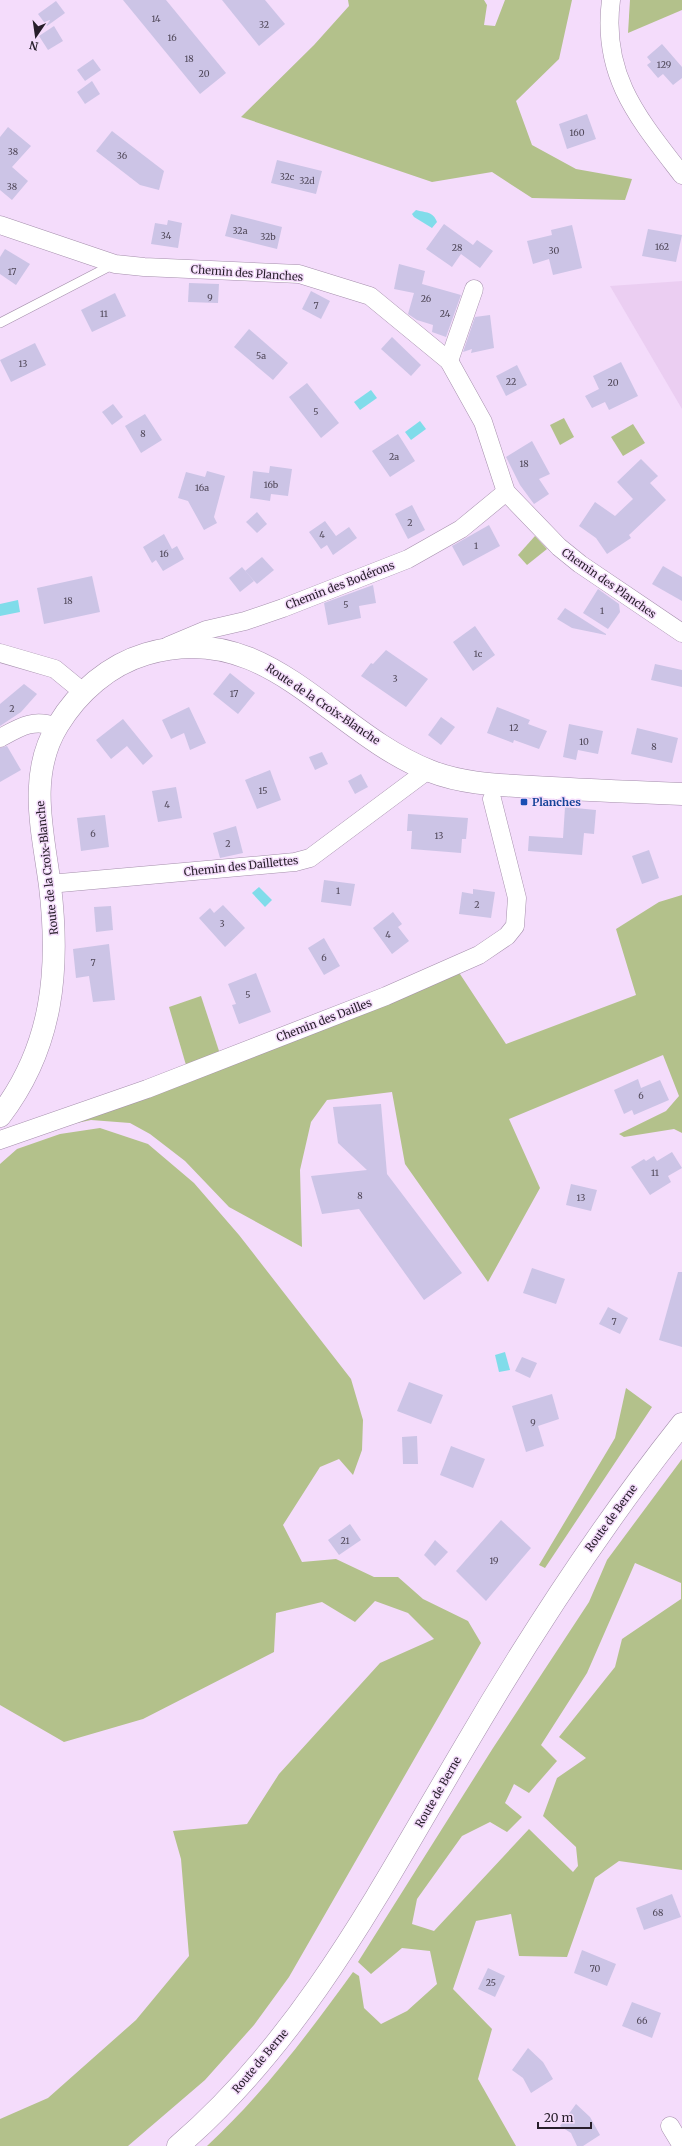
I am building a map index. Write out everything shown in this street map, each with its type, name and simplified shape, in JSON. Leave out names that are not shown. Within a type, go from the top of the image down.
[{"type":"street","points":[[611,0],[610,34],[616,67],[622,87],[638,118],[682,175]]},
{"type":"street","name":"Chemin des Planches","points":[[0,225],[115,264],[144,267],[299,274],[370,296],[449,361],[483,422],[506,492],[569,556],[682,633]]},
{"type":"street","points":[[449,361],[474,289]]},
{"type":"street","name":"Chemin des Bodérons","points":[[160,650],[206,630],[245,621],[283,608],[408,559],[461,529],[506,492]]},
{"type":"street","name":"Route de la Croix-Blanche","points":[[0,1116],[19,1089],[38,1051],[51,998],[55,961],[54,925],[40,824],[40,782],[48,743],[69,707],[83,692],[107,672],[129,660],[160,650],[178,647],[202,646],[242,654],[271,667],[384,746],[428,770],[451,778],[477,783],[682,794]]},
{"type":"street","points":[[0,653],[56,669],[83,692]]},
{"type":"street","points":[[0,738],[27,724],[46,723],[56,727]]},
{"type":"street","name":"Chemin des Daillettes","points":[[49,884],[295,862],[310,858],[428,770]]},
{"type":"street","name":"Chemin des Dailles","points":[[0,1140],[147,1089],[386,996],[479,955],[506,936],[515,926],[517,898],[492,799]]},
{"type":"street","name":"Route de Berne","points":[[178,2146],[212,2115],[266,2057],[317,1989],[363,1918],[507,1675],[553,1602],[612,1516],[682,1424]]},
{"type":"street","points":[[670,2126],[682,2146]]},
{"type":"lane","points":[[0,323],[115,264]]},
{"type":"shaded area","points":[[682,281],[682,409],[610,286]]},
{"type":"green space","points":[[348,0],[484,0],[487,5],[484,25],[495,26],[505,0],[572,0],[559,59],[516,101],[532,145],[576,169],[632,179],[625,200],[532,198],[492,172],[432,182],[241,117],[314,45],[349,6]]},
{"type":"green space","points":[[630,0],[682,0],[682,10],[628,33]]},
{"type":"green space","points":[[564,418],[574,437],[560,445],[550,425]]},
{"type":"green space","points":[[633,424],[645,443],[623,456],[611,437]]},
{"type":"green space","points":[[535,536],[547,549],[527,565],[518,555]]},
{"type":"green space","points":[[682,895],[682,1133],[674,1129],[624,1137],[619,1134],[666,1111],[679,1096],[663,1055],[509,1119],[540,1188],[488,1282],[405,1164],[392,1092],[327,1100],[311,1122],[300,1170],[302,1247],[229,1207],[185,1161],[150,1134],[130,1123],[91,1120],[63,1126],[458,971],[506,1044],[636,995],[616,929],[659,902]]},
{"type":"green space","points":[[201,996],[220,1054],[186,1065],[169,1007]]},
{"type":"green space","points":[[100,1128],[148,1144],[194,1183],[239,1235],[351,1379],[363,1420],[362,1450],[353,1475],[339,1459],[320,1467],[283,1525],[302,1562],[336,1559],[374,1577],[398,1577],[423,1599],[468,1621],[481,1643],[289,1977],[254,2025],[205,2080],[128,2146],[0,2146],[0,2119],[48,2098],[136,2020],[189,1956],[181,1859],[173,1831],[247,1824],[279,1774],[380,1663],[434,1639],[408,1613],[375,1601],[355,1622],[322,1602],[276,1613],[274,1652],[143,1719],[64,1742],[0,1705],[0,1164],[17,1149],[60,1134]]},
{"type":"green space","points":[[626,1388],[652,1407],[545,1568],[539,1565],[615,1438]]},
{"type":"green space","points":[[682,1459],[682,1870],[619,1861],[595,1878],[567,1957],[519,1956],[511,1914],[476,1921],[453,1989],[492,2029],[478,2079],[516,2146],[207,2146],[247,2106],[284,2063],[353,1972],[359,1976],[364,2008],[381,2024],[407,2011],[437,1984],[430,1951],[402,1948],[371,1974],[358,1962],[493,1748],[589,1602],[607,1560]],"holes":[[[635,1563],[681,1583],[681,1599],[622,1639],[615,1667],[559,1737],[586,1758],[557,1778],[543,1816],[576,1847],[578,1866],[573,1872],[529,1829],[434,1931],[412,1924],[417,1899],[462,1836],[490,1822],[507,1832],[522,1817],[505,1803],[514,1784],[529,1793],[557,1761],[541,1745],[587,1673]]]},
{"type":"water","points":[[416,210],[431,214],[437,222],[432,228],[414,217],[412,214]]},
{"type":"water","points":[[371,390],[377,398],[360,410],[354,402]]},
{"type":"water","points":[[420,421],[426,429],[411,440],[405,432]]},
{"type":"water","points":[[18,600],[20,612],[0,616],[0,604]]},
{"type":"water","points":[[259,887],[272,900],[265,907],[252,893]]},
{"type":"water","points":[[505,1352],[510,1370],[499,1372],[495,1355]]},
{"type":"building","points":[[123,0],[166,0],[226,73],[200,94]]},
{"type":"building","points":[[222,0],[265,0],[285,24],[259,46]]},
{"type":"building","points":[[56,1],[65,13],[47,26],[38,14]]},
{"type":"building","points":[[54,26],[63,41],[48,50],[39,36]]},
{"type":"building","points":[[662,44],[682,67],[682,78],[673,85],[663,74],[658,78],[647,65],[651,62],[647,57]]},
{"type":"building","points":[[93,59],[101,70],[85,81],[77,70]]},
{"type":"building","points":[[92,81],[100,94],[85,104],[77,92]]},
{"type":"building","points":[[587,114],[596,139],[567,149],[559,124]]},
{"type":"building","points":[[8,127],[31,146],[12,167],[28,181],[12,200],[0,190],[0,137]]},
{"type":"building","points":[[112,131],[164,171],[159,190],[140,185],[96,151]]},
{"type":"building","points":[[277,160],[322,171],[316,194],[271,183]]},
{"type":"building","points":[[231,214],[282,227],[277,249],[225,236]]},
{"type":"building","points":[[168,220],[182,223],[178,248],[151,244],[155,223],[167,225]]},
{"type":"building","points":[[444,224],[473,245],[477,240],[493,251],[480,268],[461,254],[452,267],[426,249]]},
{"type":"building","points":[[572,225],[582,268],[553,275],[549,259],[533,264],[527,241],[552,235],[551,230]]},
{"type":"building","points":[[648,229],[682,235],[676,262],[642,256]]},
{"type":"building","points":[[5,249],[30,264],[16,285],[0,274],[0,257]]},
{"type":"building","points":[[399,264],[425,271],[422,284],[461,295],[446,337],[432,332],[433,325],[417,320],[408,314],[414,293],[394,289]]},
{"type":"building","points":[[189,283],[219,284],[218,303],[188,302]]},
{"type":"building","points":[[311,291],[330,301],[321,319],[302,309]]},
{"type":"building","points":[[115,293],[126,316],[92,332],[81,310]]},
{"type":"building","points":[[490,315],[494,348],[471,353],[472,349],[463,352],[475,317]]},
{"type":"building","points":[[249,329],[288,363],[273,380],[234,347]]},
{"type":"building","points":[[392,337],[421,365],[411,376],[381,349]]},
{"type":"building","points":[[35,343],[46,365],[11,382],[0,360]]},
{"type":"building","points":[[621,362],[638,396],[609,410],[605,402],[592,408],[585,396],[599,389],[593,376]]},
{"type":"building","points":[[517,365],[527,385],[506,396],[496,376]]},
{"type":"building","points":[[307,383],[339,423],[321,438],[289,397]]},
{"type":"building","points":[[113,404],[123,417],[112,425],[102,412]]},
{"type":"building","points":[[145,414],[162,440],[141,453],[125,426]]},
{"type":"building","points":[[398,434],[415,461],[390,477],[372,451]]},
{"type":"building","points":[[532,441],[550,474],[539,479],[549,494],[534,504],[520,485],[506,457]]},
{"type":"building","points":[[641,459],[658,476],[650,483],[666,500],[629,535],[631,538],[607,554],[596,538],[579,526],[595,502],[615,516],[633,499],[617,482]]},
{"type":"building","points":[[270,466],[292,469],[288,496],[271,494],[270,501],[250,498],[253,471],[269,473]]},
{"type":"building","points":[[207,471],[225,476],[214,517],[217,523],[204,530],[188,501],[178,498],[186,472],[205,477]]},
{"type":"building","points":[[412,505],[425,530],[408,539],[395,514]]},
{"type":"building","points":[[257,512],[267,524],[257,533],[246,522]]},
{"type":"building","points":[[325,521],[336,536],[349,527],[357,538],[333,555],[327,545],[321,549],[309,532]]},
{"type":"building","points":[[489,525],[500,546],[463,566],[452,546]]},
{"type":"building","points":[[164,534],[172,549],[177,546],[184,559],[163,571],[156,560],[152,563],[143,547]]},
{"type":"building","points":[[262,557],[274,570],[257,584],[245,571]]},
{"type":"building","points":[[663,566],[682,577],[682,601],[652,584]]},
{"type":"building","points":[[242,567],[254,581],[240,592],[229,578]]},
{"type":"building","points":[[92,576],[100,612],[44,624],[37,588]]},
{"type":"building","points":[[373,585],[376,603],[359,606],[361,618],[328,625],[324,603]]},
{"type":"building","points":[[598,589],[619,604],[620,612],[608,629],[583,613]]},
{"type":"building","points":[[565,608],[606,635],[572,628],[557,619]]},
{"type":"building","points":[[475,626],[495,655],[473,671],[453,642]]},
{"type":"building","points":[[386,650],[428,679],[406,707],[361,676],[371,663],[373,664]]},
{"type":"building","points":[[655,664],[682,670],[682,687],[651,680]]},
{"type":"building","points":[[230,673],[255,693],[238,714],[213,694]]},
{"type":"building","points":[[24,684],[37,694],[21,712],[0,726],[0,704]]},
{"type":"building","points":[[189,707],[206,743],[190,750],[184,733],[171,739],[162,720]]},
{"type":"building","points":[[497,707],[530,720],[528,724],[547,731],[539,749],[514,740],[513,743],[487,733]]},
{"type":"building","points":[[441,717],[455,727],[441,745],[428,735]]},
{"type":"building","points":[[123,719],[153,756],[143,765],[127,746],[111,759],[96,740]]},
{"type":"building","points":[[569,724],[603,731],[598,754],[578,750],[576,760],[563,757]]},
{"type":"building","points":[[637,728],[678,738],[672,763],[631,754]]},
{"type":"building","points":[[7,746],[21,770],[0,782],[0,748]]},
{"type":"building","points":[[322,752],[328,764],[315,770],[309,757]]},
{"type":"building","points":[[270,770],[281,800],[257,809],[245,780]]},
{"type":"building","points":[[361,774],[368,787],[355,794],[348,781]]},
{"type":"building","points":[[176,787],[182,818],[158,822],[152,791]]},
{"type":"building","points":[[565,807],[596,810],[594,834],[584,833],[582,855],[528,851],[529,836],[563,838]]},
{"type":"building","points":[[408,814],[468,818],[466,839],[462,839],[461,853],[411,849],[412,831],[407,831]]},
{"type":"building","points":[[105,815],[109,847],[81,851],[77,818]]},
{"type":"building","points":[[236,826],[243,853],[220,858],[213,833]]},
{"type":"building","points":[[649,850],[659,878],[642,884],[632,856]]},
{"type":"building","points":[[324,880],[355,884],[351,906],[321,902]]},
{"type":"building","points":[[473,889],[495,892],[491,918],[459,914],[462,892],[473,894]]},
{"type":"building","points":[[223,905],[245,928],[225,947],[199,918],[210,908],[214,913]]},
{"type":"building","points":[[111,906],[113,930],[96,932],[94,907]]},
{"type":"building","points":[[393,912],[402,924],[398,927],[409,941],[392,954],[373,928]]},
{"type":"building","points":[[324,938],[340,966],[324,975],[308,948]]},
{"type":"building","points":[[109,944],[115,1000],[93,1002],[89,976],[76,978],[73,949]]},
{"type":"building","points":[[256,973],[271,1012],[239,1024],[232,1005],[236,1004],[228,984]]},
{"type":"building","points":[[638,1079],[641,1088],[660,1080],[669,1100],[634,1115],[632,1110],[624,1114],[614,1090]]},
{"type":"building","points":[[381,1104],[387,1174],[462,1273],[424,1300],[359,1209],[322,1214],[311,1176],[367,1170],[338,1143],[333,1107]]},
{"type":"building","points":[[672,1152],[682,1168],[668,1176],[671,1182],[650,1195],[631,1167],[644,1159],[646,1161],[654,1156],[657,1161]]},
{"type":"building","points":[[571,1184],[597,1190],[591,1211],[566,1205]]},
{"type":"building","points":[[532,1268],[565,1279],[556,1304],[523,1293]]},
{"type":"building","points":[[678,1272],[682,1272],[682,1347],[659,1340]]},
{"type":"building","points":[[608,1307],[628,1318],[620,1334],[599,1324]]},
{"type":"building","points":[[522,1357],[537,1363],[530,1378],[515,1371]]},
{"type":"building","points":[[409,1382],[443,1395],[431,1424],[397,1411]]},
{"type":"building","points":[[552,1394],[559,1419],[538,1426],[544,1446],[526,1452],[512,1406]]},
{"type":"building","points":[[417,1436],[418,1464],[403,1464],[402,1437]]},
{"type":"building","points":[[451,1446],[485,1459],[473,1488],[440,1475]]},
{"type":"building","points":[[501,1520],[531,1548],[486,1601],[456,1571]]},
{"type":"building","points":[[350,1524],[361,1540],[339,1555],[328,1540]]},
{"type":"building","points":[[435,1540],[448,1552],[435,1566],[424,1555]]},
{"type":"building","points":[[672,1894],[681,1917],[644,1930],[636,1908]]},
{"type":"building","points":[[582,1950],[616,1964],[607,1986],[574,1973]]},
{"type":"building","points":[[488,1968],[505,1976],[495,1997],[478,1989]]},
{"type":"building","points":[[632,2002],[661,2013],[652,2038],[622,2026]]},
{"type":"building","points":[[528,2048],[543,2062],[553,2079],[531,2093],[523,2078],[512,2070]]},
{"type":"building","points":[[576,2104],[590,2117],[600,2135],[583,2146],[577,2146],[571,2133],[560,2126]]},
{"type":"place","name":"Planches","points":[[524,802]]}]
